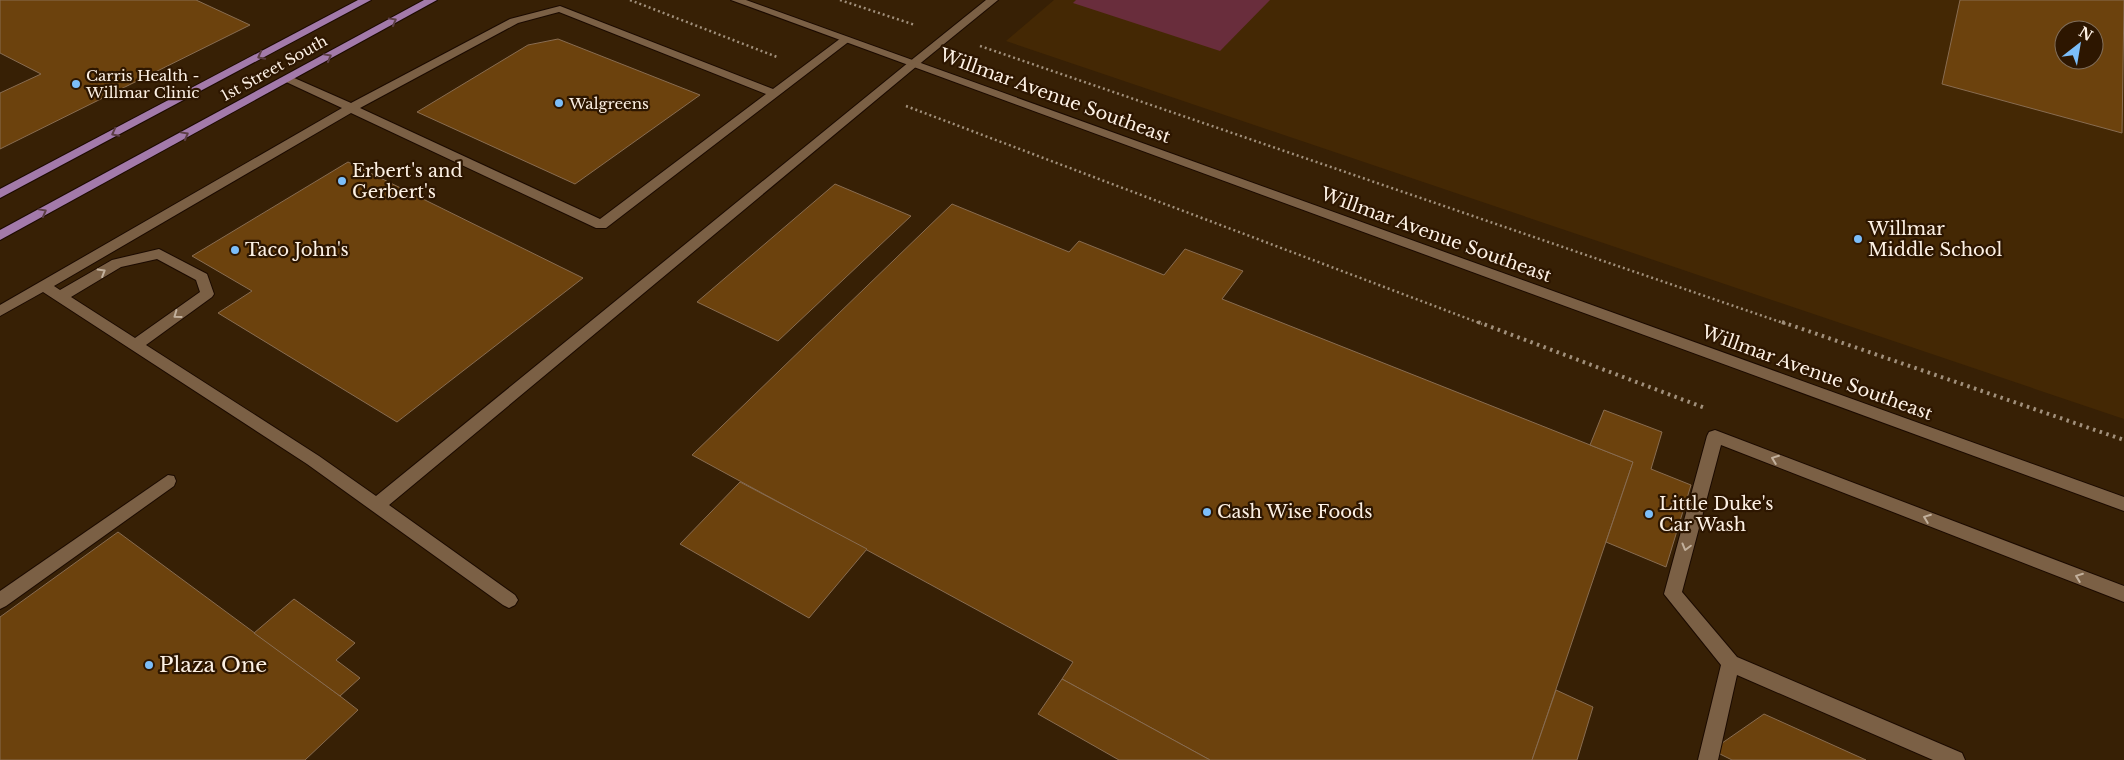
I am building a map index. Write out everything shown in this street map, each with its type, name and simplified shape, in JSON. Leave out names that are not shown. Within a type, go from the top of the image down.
[{"type":"main road","name":"1st Street South","points":[[0,194],[366,0]]},
{"type":"main road","name":"1st Street South","points":[[0,236],[432,0]]},
{"type":"main road","name":"Willmar Avenue Southeast","points":[[736,0],[2124,504]]},
{"type":"main road","points":[[376,506],[993,0]]},
{"type":"main road","points":[[0,311],[351,108],[514,22],[560,9],[774,93]]},
{"type":"main road","points":[[288,79],[601,225],[845,40]]},
{"type":"main road","points":[[60,297],[117,264],[159,254],[202,277],[207,294],[135,346]]},
{"type":"main road","points":[[43,286],[313,460],[509,600]]},
{"type":"main road","points":[[1955,760],[1731,663],[1673,594],[1714,436],[2124,594]]},
{"type":"main road","points":[[0,601],[168,481]]},
{"type":"main road","points":[[1708,760],[1731,663]]},
{"type":"path","points":[[630,0],[807,68]]},
{"type":"path","points":[[840,0],[949,35],[2124,440]]},
{"type":"path","points":[[877,95],[1713,411]]},
{"type":"shaded area","name":"Willmar Middle School","points":[[1054,0],[2124,0],[2124,419],[1006,41]]},
{"type":"shaded area","points":[[1076,0],[1270,0],[1220,51],[1073,3]]},
{"type":"building","name":"Carris Health - Willmar Clinic","points":[[0,0],[196,0],[250,25],[0,149],[0,93],[41,74],[0,53]]},
{"type":"building","points":[[1960,0],[2124,0],[2122,133],[1942,84]]},
{"type":"building","name":"Walgreens","points":[[558,39],[700,95],[575,184],[417,112],[528,45]]},
{"type":"building","points":[[348,162],[583,278],[397,422],[218,313],[252,291],[192,256]]},
{"type":"building","points":[[835,184],[911,216],[778,341],[697,302]]},
{"type":"building","name":"Cash Wise Foods","points":[[952,204],[1069,252],[1079,241],[1164,275],[1185,249],[1243,271],[1222,299],[1633,462],[1532,760],[1210,760],[1062,679],[1073,662],[692,455]]},
{"type":"building","name":"Little Duke's Car Wash","points":[[1604,410],[1662,432],[1651,469],[1691,485],[1666,567],[1606,542],[1633,462],[1590,445]]},
{"type":"building","points":[[740,482],[867,549],[809,618],[680,544]]},
{"type":"building","name":"Plaza One","points":[[118,532],[358,710],[305,760],[0,760],[0,617]]},
{"type":"building","points":[[294,599],[355,643],[336,660],[360,678],[340,696],[254,633]]},
{"type":"building","points":[[1062,679],[1210,760],[1119,760],[1038,714]]},
{"type":"building","points":[[1556,690],[1593,707],[1577,760],[1532,760]]},
{"type":"building","points":[[1764,714],[1866,760],[1732,760],[1712,750]]},
{"type":"place","name":"Carris Health - Willmar Clinic","points":[[76,84]]},
{"type":"place","name":"Walgreens","points":[[559,103]]},
{"type":"place","name":"Erbert's and Gerbert's","points":[[342,181]]},
{"type":"place","name":"Willmar Middle School","points":[[1858,239]]},
{"type":"place","name":"Taco John's","points":[[235,250]]},
{"type":"place","name":"Cash Wise Foods","points":[[1207,512]]},
{"type":"place","name":"Little Duke's Car Wash","points":[[1649,514]]},
{"type":"place","name":"Plaza One","points":[[149,665]]}]
